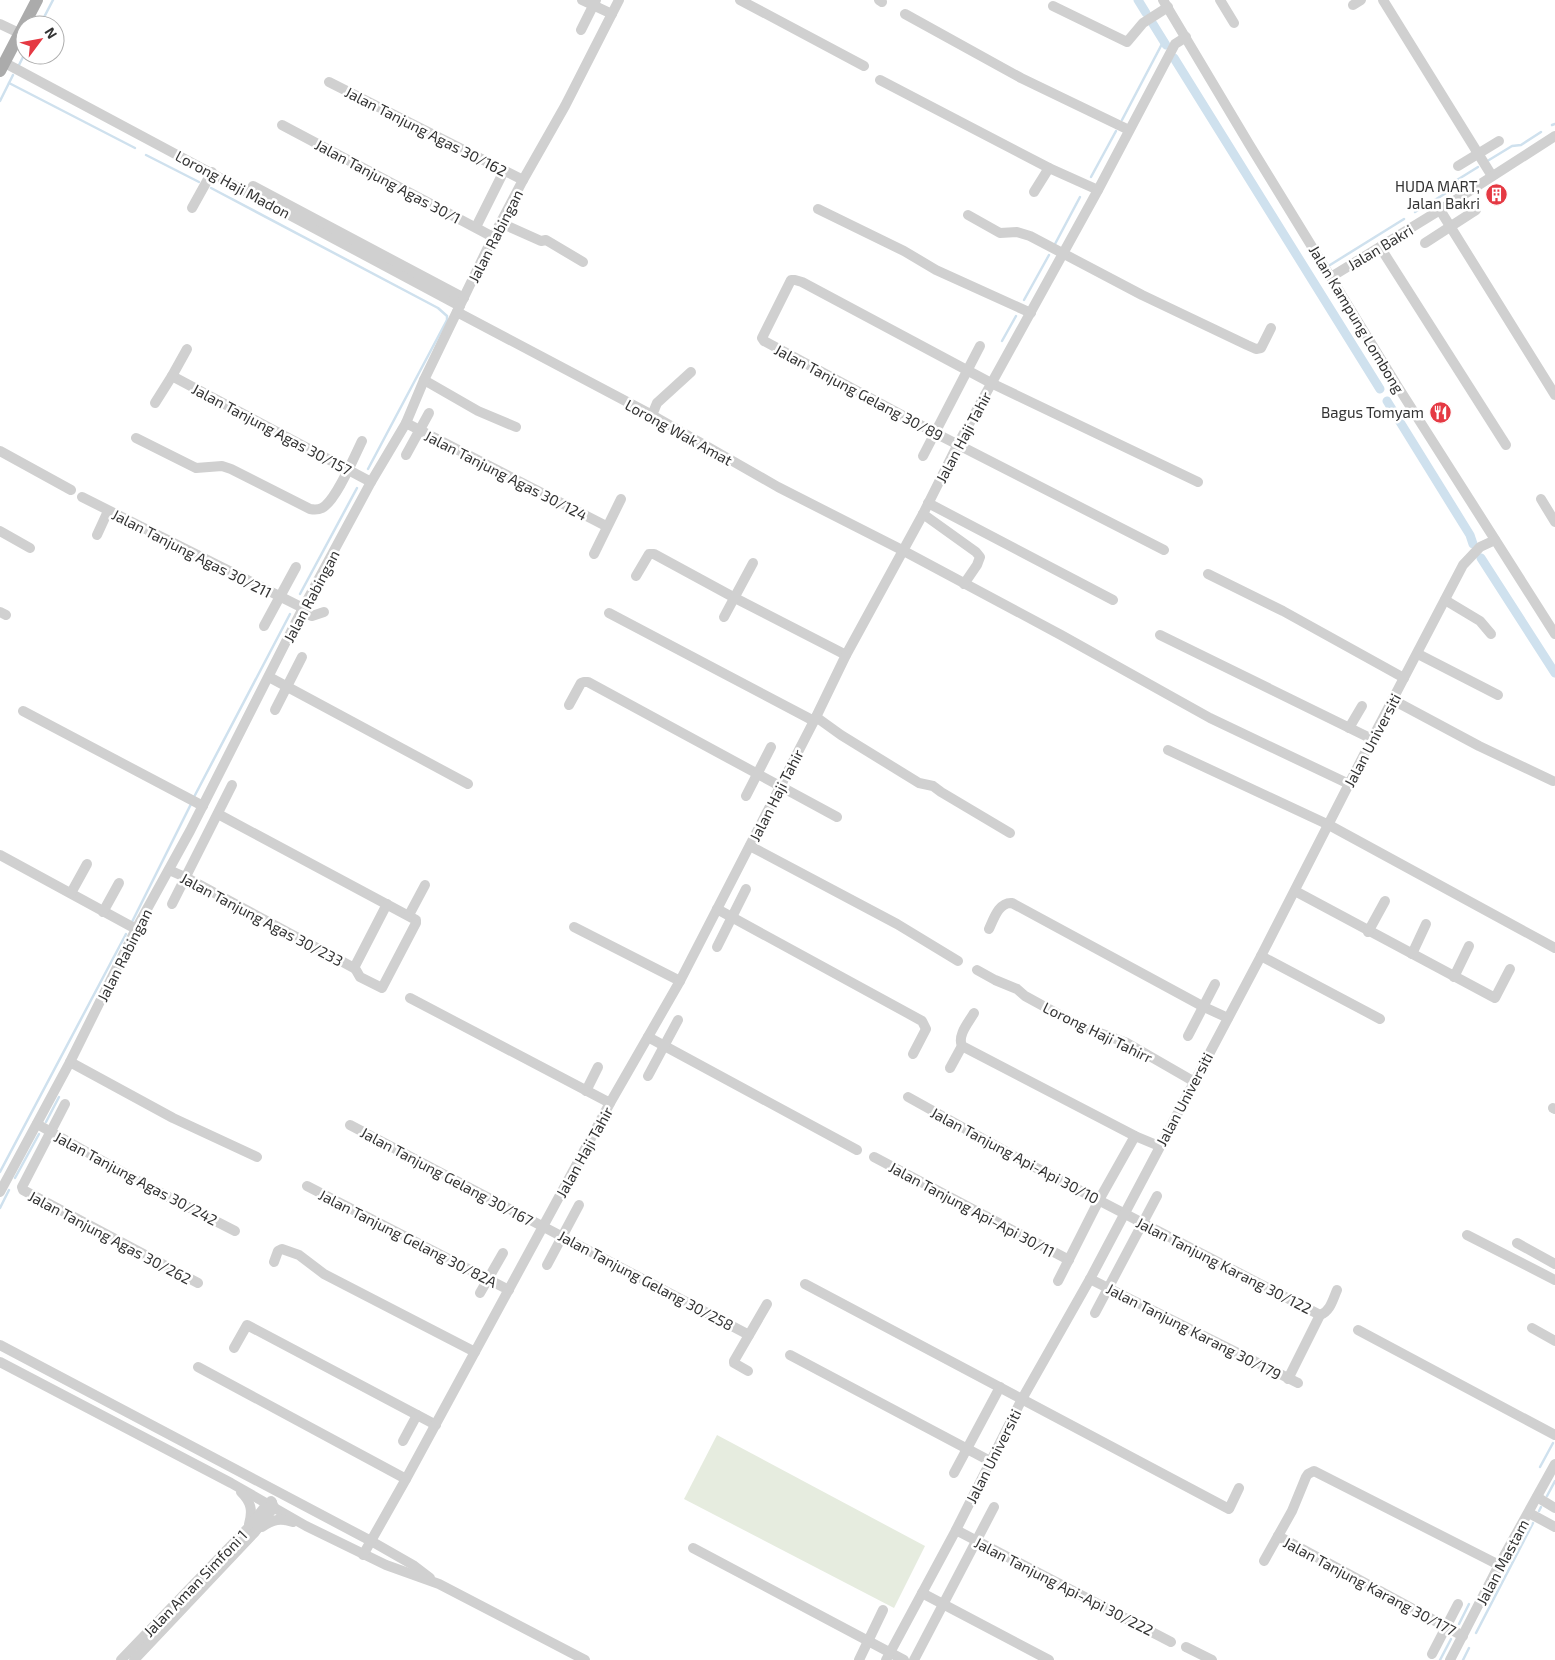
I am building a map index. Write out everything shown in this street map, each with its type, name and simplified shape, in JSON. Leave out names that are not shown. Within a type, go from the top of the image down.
[{"type":"main road","points":[[29,15],[37,0]]},
{"type":"main road","points":[[2,67],[15,41]]},
{"type":"street","points":[[582,0],[595,3],[612,14]]},
{"type":"street","name":"Jalan Rabingan","points":[[0,1192],[70,1062],[136,930],[169,870],[196,802],[269,676],[302,610],[371,482],[406,423],[424,380],[501,223],[565,106],[619,0]]},
{"type":"street","points":[[740,0],[864,66]]},
{"type":"street","points":[[1220,0],[1234,23]]},
{"type":"street","points":[[1383,0],[1492,176]]},
{"type":"street","points":[[581,30],[595,3]]},
{"type":"street","points":[[1053,6],[1127,42],[1143,23],[1165,4]]},
{"type":"street","name":"Jalan Kampung Lombong","points":[[1165,4],[1490,542],[1555,634]]},
{"type":"street","points":[[905,14],[1022,78],[1129,130]]},
{"type":"street","points":[[0,24],[15,31]]},
{"type":"street","name":"Jalan Haji Tahir","points":[[363,1555],[680,980],[815,719],[846,655],[923,514],[991,383],[1098,190],[1175,44],[1186,37]]},
{"type":"street","name":"Lorong Haji Madon","points":[[2,67],[212,172],[249,193]]},
{"type":"street","points":[[880,80],[1049,168],[1098,190]]},
{"type":"street","name":"Jalan Tanjung Agas 30/162","points":[[329,82],[523,180]]},
{"type":"street","name":"Jalan Tanjung Agas 30/1","points":[[282,125],[494,237]]},
{"type":"street","name":"Jalan Bakri","points":[[1331,277],[1555,136]]},
{"type":"street","points":[[1458,166],[1499,140]]},
{"type":"street","points":[[1034,192],[1049,168]]},
{"type":"street","points":[[476,227],[504,171]]},
{"type":"street","points":[[192,208],[212,172]]},
{"type":"street","name":"Lorong Wak Amat","points":[[249,193],[253,186],[778,487],[902,550],[1210,718],[1349,784]]},
{"type":"street","points":[[818,209],[904,251],[936,270],[1031,313]]},
{"type":"street","points":[[1440,210],[1555,395]]},
{"type":"street","points":[[1424,243],[1476,210]]},
{"type":"street","points":[[968,214],[1000,233],[1017,232],[1030,236],[1142,295],[1256,349],[1261,348],[1271,328]]},
{"type":"street","points":[[501,223],[541,241],[546,240],[583,262]]},
{"type":"street","points":[[1380,247],[1506,445]]},
{"type":"street","name":"Jalan Tanjung Gelang 30/89","points":[[967,370],[795,280],[791,280],[762,338],[767,343],[935,433],[1164,550]]},
{"type":"street","points":[[922,456],[980,346]]},
{"type":"street","points":[[155,403],[187,349]]},
{"type":"street","points":[[967,370],[1198,482]]},
{"type":"street","points":[[652,415],[657,404],[691,372]]},
{"type":"street","name":"Jalan Tanjung Agas 30/157","points":[[172,376],[371,482]]},
{"type":"street","points":[[424,380],[478,411],[516,427]]},
{"type":"street","points":[[406,455],[429,413]]},
{"type":"street","name":"Jalan Tanjung Agas 30/124","points":[[406,423],[606,526]]},
{"type":"street","points":[[136,438],[196,468],[222,466],[231,469],[310,509],[316,510],[326,506],[335,495],[362,441]]},
{"type":"street","points":[[0,451],[71,490]]},
{"type":"street","name":"Jalan Tanjung Agas 30/211","points":[[82,497],[302,610]]},
{"type":"street","points":[[594,554],[606,526],[621,499]]},
{"type":"street","points":[[1541,500],[1555,522]]},
{"type":"street","points":[[928,503],[1113,600]]},
{"type":"street","points":[[97,535],[108,512]]},
{"type":"street","points":[[923,514],[976,552],[980,558],[964,584]]},
{"type":"street","points":[[0,531],[30,548]]},
{"type":"street","name":"Jalan Universiti","points":[[888,1656],[956,1530],[1022,1399],[1090,1279],[1193,1081],[1261,956],[1463,565],[1474,551],[1490,542]]},
{"type":"street","points":[[636,576],[649,554],[654,554],[846,655]]},
{"type":"street","points":[[724,617],[753,563]]},
{"type":"street","points":[[264,626],[278,597],[296,567]]},
{"type":"street","points":[[1208,574],[1283,611],[1404,678]]},
{"type":"street","points":[[1445,600],[1480,621],[1491,634]]},
{"type":"street","points":[[302,610],[312,616],[324,612]]},
{"type":"street","points":[[609,613],[815,719],[919,783],[934,786],[941,792],[1010,832]]},
{"type":"street","points":[[1160,635],[1372,739]]},
{"type":"street","points":[[1418,654],[1498,695]]},
{"type":"street","points":[[275,710],[302,657]]},
{"type":"street","points":[[269,676],[468,784]]},
{"type":"street","points":[[569,705],[581,684],[588,682],[837,816]]},
{"type":"street","points":[[1393,700],[1479,746],[1553,782]]},
{"type":"street","points":[[1349,728],[1362,706]]},
{"type":"street","points":[[22,711],[196,802]]},
{"type":"street","points":[[746,796],[771,747]]},
{"type":"street","points":[[1168,750],[1329,825],[1555,948]]},
{"type":"street","points":[[172,904],[232,785]]},
{"type":"street","points":[[218,814],[409,916],[425,885]]},
{"type":"street","points":[[750,846],[897,924],[958,961]]},
{"type":"street","points":[[0,855],[136,930]]},
{"type":"street","points":[[71,893],[87,864]]},
{"type":"street","name":"Jalan Tanjung Agas 30/233","points":[[169,870],[355,969],[360,978],[382,988],[416,923],[416,920],[409,916]]},
{"type":"street","points":[[103,912],[119,883]]},
{"type":"street","points":[[717,947],[746,889]]},
{"type":"street","points":[[1295,891],[1368,932],[1495,998],[1510,969]]},
{"type":"street","points":[[1368,932],[1386,901]]},
{"type":"street","points":[[989,929],[1000,908],[1006,903],[1012,903],[1204,1007],[1228,1018]]},
{"type":"street","points":[[355,969],[387,904]]},
{"type":"street","points":[[717,909],[922,1021],[926,1029],[913,1054]]},
{"type":"street","points":[[1412,954],[1426,924]]},
{"type":"street","points":[[574,927],[680,980]]},
{"type":"street","points":[[1454,977],[1469,946]]},
{"type":"street","points":[[1261,956],[1380,1019]]},
{"type":"street","name":"Lorong Haji Tahirr","points":[[977,970],[1017,989],[1025,996],[1078,1025],[1127,1043],[1193,1081]]},
{"type":"street","points":[[1188,1036],[1215,984]]},
{"type":"street","points":[[410,998],[610,1104]]},
{"type":"street","points":[[974,1013],[961,1035],[960,1041],[962,1046],[1135,1136],[1159,1146]]},
{"type":"street","points":[[648,1076],[678,1020]]},
{"type":"street","points":[[648,1037],[857,1150]]},
{"type":"street","points":[[950,1068],[962,1046]]},
{"type":"street","points":[[70,1062],[173,1118],[257,1157]]},
{"type":"street","points":[[586,1091],[598,1067]]},
{"type":"street","name":"Jalan Tanjung Api-Api 30/10","points":[[908,1097],[1023,1161],[1124,1213]]},
{"type":"street","points":[[50,1132],[65,1104]]},
{"type":"street","name":"Jalan Tanjung Agas 30/242","points":[[37,1124],[147,1186],[235,1231]]},
{"type":"street","name":"Jalan Tanjung Gelang 30/167","points":[[350,1125],[543,1226]]},
{"type":"street","name":"Jalan Tanjung Agas 30/262","points":[[50,1132],[22,1187],[23,1190],[198,1284]]},
{"type":"street","points":[[1058,1281],[1099,1200],[1135,1136]]},
{"type":"street","name":"Jalan Tanjung Api-Api 30/11","points":[[874,1157],[1069,1260]]},
{"type":"street","name":"Jalan Tanjung Gelang 30/82A","points":[[307,1186],[509,1290]]},
{"type":"street","points":[[1095,1313],[1157,1196]]},
{"type":"street","points":[[547,1265],[579,1205]]},
{"type":"street","name":"Jalan Tanjung Karang 30/122","points":[[1124,1213],[1322,1314]]},
{"type":"street","name":"Jalan Tanjung Gelang 30/258","points":[[543,1226],[749,1335]]},
{"type":"street","points":[[1467,1235],[1555,1280]]},
{"type":"street","points":[[1517,1243],[1555,1264]]},
{"type":"street","points":[[274,1262],[278,1251],[282,1249],[299,1255],[324,1274],[474,1352]]},
{"type":"street","points":[[480,1293],[503,1253]]},
{"type":"street","name":"Jalan Tanjung Karang 30/179","points":[[1090,1279],[1298,1383]]},
{"type":"street","points":[[805,1284],[1229,1509],[1238,1488]]},
{"type":"street","points":[[1288,1378],[1322,1314],[1330,1306],[1337,1290]]},
{"type":"street","points":[[748,1371],[734,1363],[767,1304]]},
{"type":"street","points":[[234,1348],[247,1325],[436,1425]]},
{"type":"street","points":[[1532,1328],[1555,1341]]},
{"type":"street","points":[[1358,1330],[1555,1435]]},
{"type":"street","points":[[0,1345],[371,1540],[413,1565],[438,1584]]},
{"type":"street","points":[[790,1355],[990,1461]]},
{"type":"street","points":[[0,1362],[271,1504],[306,1526],[363,1555],[438,1584],[585,1660]]},
{"type":"street","points":[[198,1367],[406,1479]]},
{"type":"street","points":[[954,1473],[1000,1388]]},
{"type":"street","points":[[403,1441],[416,1415]]},
{"type":"street","name":"Jalan Mastam","points":[[1450,1660],[1499,1565],[1555,1464]]},
{"type":"street","points":[[1264,1562],[1292,1510],[1306,1477],[1314,1471],[1499,1565]]},
{"type":"street","points":[[255,1480],[271,1504]]},
{"type":"street","points":[[231,1483],[249,1500],[252,1513],[251,1530],[275,1520],[284,1519],[306,1526]]},
{"type":"street","points":[[1537,1497],[1555,1508]]},
{"type":"street","points":[[271,1504],[302,1505]]},
{"type":"street","name":"Jalan Aman Simfoni 1","points":[[134,1660],[251,1530],[271,1504]]},
{"type":"street","points":[[914,1660],[994,1506]]},
{"type":"street","points":[[1529,1513],[1555,1527]]},
{"type":"street","name":"Jalan Aman Simfoni 1","points":[[121,1660],[251,1530]]},
{"type":"street","name":"Jalan Tanjung Api-Api 30/222","points":[[956,1530],[1171,1642]]},
{"type":"street","name":"Jalan Tanjung Karang 30/177","points":[[1278,1536],[1463,1636]]},
{"type":"street","points":[[693,1548],[868,1641],[888,1656],[904,1660]]},
{"type":"street","points":[[922,1593],[1049,1660]]},
{"type":"street","points":[[1432,1654],[1458,1604]]},
{"type":"street","points":[[859,1660],[883,1610]]},
{"type":"street","points":[[1186,1647],[1212,1660]]},
{"type":"shaded area","points":[[717,1435],[925,1546],[894,1608],[684,1499]]},
{"type":"waterway","points":[[45,15],[53,0]]},
{"type":"waterway","points":[[1138,0],[1146,13]]},
{"type":"waterway","points":[[1153,24],[1166,45]]},
{"type":"waterway","points":[[1122,120],[1163,42]]},
{"type":"waterway","points":[[1174,58],[1380,389]]},
{"type":"waterway","points":[[0,101],[13,75]]},
{"type":"waterway","points":[[9,83],[135,148]]},
{"type":"waterway","points":[[1091,177],[1116,131]]},
{"type":"waterway","points":[[1489,160],[1512,146],[1521,145],[1541,132]]},
{"type":"waterway","points":[[146,155],[199,182]]},
{"type":"waterway","points":[[1415,212],[1451,190],[1457,180],[1478,167]]},
{"type":"waterway","points":[[211,188],[438,308],[447,316],[447,320],[368,469]]},
{"type":"waterway","points":[[1055,244],[1080,197]]},
{"type":"waterway","points":[[1330,265],[1404,219]]},
{"type":"waterway","points":[[1024,300],[1049,255]]},
{"type":"waterway","points":[[1002,341],[1016,316]]},
{"type":"waterway","points":[[1387,401],[1470,535],[1473,544]]},
{"type":"waterway","points":[[300,594],[357,488]]},
{"type":"waterway","points":[[1481,558],[1555,673]]},
{"type":"waterway","points":[[194,797],[290,614]]},
{"type":"waterway","points":[[132,922],[192,802]]},
{"type":"waterway","points":[[0,1172],[126,934]]},
{"type":"waterway","points":[[46,1122],[59,1097]]},
{"type":"waterway","points":[[15,1178],[39,1134]]},
{"type":"waterway","points":[[0,1208],[9,1190]]},
{"type":"waterway","points":[[1540,1467],[1553,1443]]},
{"type":"waterway","points":[[1547,1496],[1555,1481]]},
{"type":"waterway","points":[[1539,1511],[1541,1507]]},
{"type":"waterway","points":[[1476,1633],[1533,1523]]},
{"type":"waterway","points":[[1459,1624],[1469,1604]]},
{"type":"waterway","points":[[1440,1660],[1451,1639]]},
{"type":"waterway","points":[[1463,1660],[1469,1648]]},
{"type":"place","name":"HUDA MART, Jalan Bakri","points":[[1496,195]]},
{"type":"place","name":"Bagus Tomyam","points":[[1440,412]]}]
